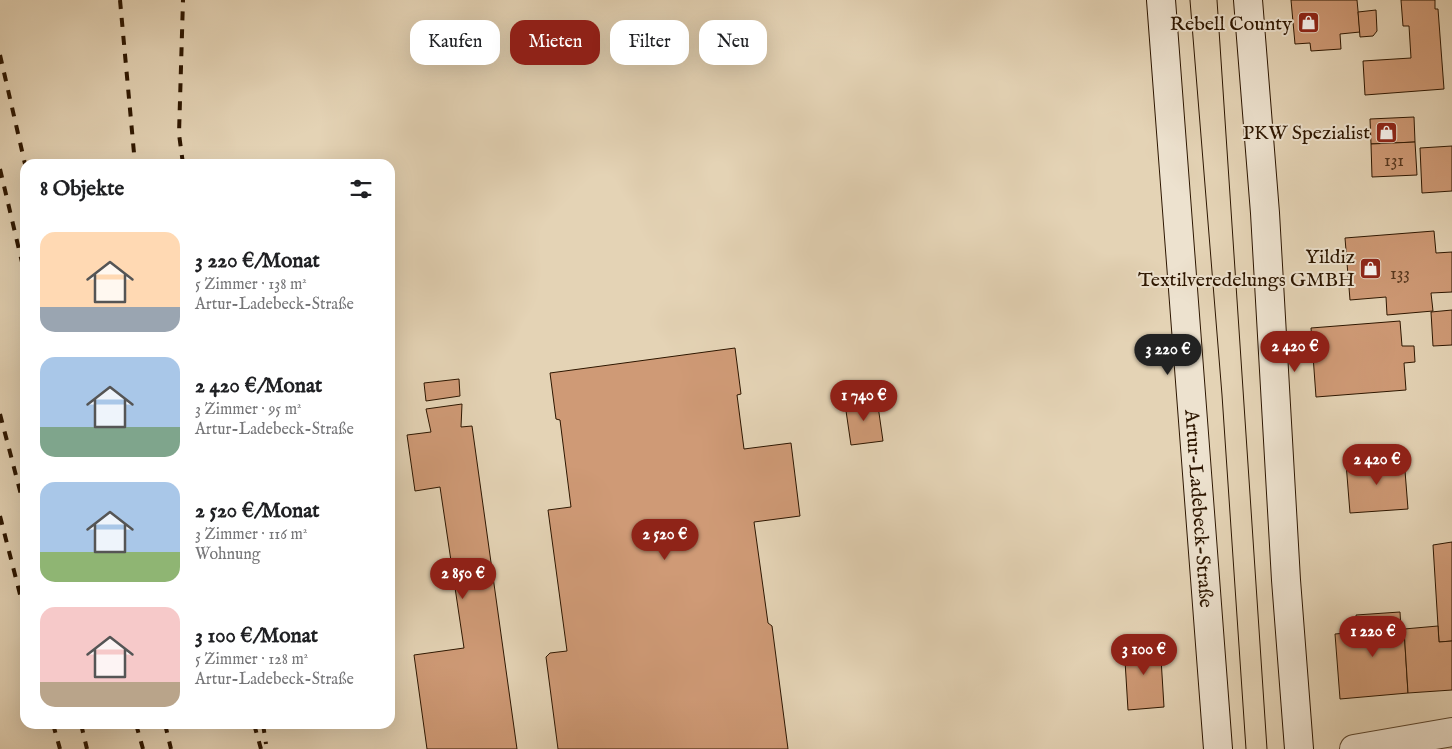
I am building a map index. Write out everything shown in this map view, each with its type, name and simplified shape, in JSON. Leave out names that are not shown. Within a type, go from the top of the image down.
[{"type":"street","name":"Artur-Ladebeck-Straße","points":[[1161,0],[1218,749]]},
{"type":"street","points":[[1248,0],[1265,212],[1284,551],[1299,749]]},
{"type":"street","points":[[1354,749],[1452,732]]},
{"type":"building","points":[[1291,0],[1357,0],[1360,32],[1340,34],[1341,49],[1311,51],[1310,43],[1295,44]]},
{"type":"building","points":[[1401,0],[1435,0],[1435,9],[1438,9],[1444,89],[1365,95],[1363,61],[1411,58],[1409,26],[1403,26]]},
{"type":"building","points":[[1376,10],[1377,31],[1373,36],[1360,37],[1358,12]]},
{"type":"building","points":[[1414,117],[1415,142],[1371,144],[1370,119]]},
{"type":"building","points":[[1415,142],[1417,175],[1372,177],[1371,144]]},
{"type":"building","points":[[1452,146],[1452,191],[1422,193],[1420,148]]},
{"type":"building","points":[[1434,231],[1436,253],[1452,252],[1452,292],[1431,293],[1433,311],[1387,315],[1386,297],[1350,300],[1345,238]]},
{"type":"building","points":[[1452,310],[1452,345],[1433,346],[1431,312]]},
{"type":"building","points":[[1400,321],[1402,346],[1414,346],[1415,362],[1404,363],[1406,390],[1316,397],[1311,328]]},
{"type":"building","points":[[735,348],[741,394],[737,395],[744,449],[791,443],[800,516],[754,522],[768,623],[772,626],[788,749],[558,749],[546,657],[550,653],[567,651],[548,510],[571,507],[560,420],[556,419],[550,373]]},
{"type":"building","points":[[459,379],[460,396],[426,401],[424,383]]},
{"type":"building","points":[[877,399],[883,441],[851,445],[845,404]]},
{"type":"building","points":[[462,404],[461,427],[472,426],[517,749],[427,749],[414,655],[464,648],[440,487],[415,491],[407,435],[431,432],[426,409]]},
{"type":"building","points":[[1404,458],[1408,509],[1350,513],[1346,463]]},
{"type":"building","points":[[1452,542],[1452,641],[1439,642],[1433,545]]},
{"type":"building","points":[[1400,612],[1401,629],[1404,629],[1408,693],[1340,699],[1335,634],[1357,632],[1356,615]]},
{"type":"building","points":[[1438,626],[1439,642],[1452,641],[1452,690],[1408,693],[1404,629]]},
{"type":"building","points":[[1160,642],[1164,707],[1128,710],[1124,644]]},
{"type":"tram line","points":[[1190,0],[1222,395],[1246,749]]},
{"type":"tram line","points":[[1217,0],[1267,749]]},
{"type":"railway","points":[[120,0],[135,159]]},
{"type":"railway","points":[[182,159],[179,134],[183,0]]},
{"type":"railway","points":[[0,55],[24,159]]},
{"type":"railway","points":[[0,169],[20,254]]},
{"type":"railway","points":[[0,414],[20,491]]},
{"type":"railway","points":[[0,516],[20,594]]},
{"type":"railway","points":[[54,729],[60,749]]},
{"type":"railway","points":[[82,729],[87,749]]},
{"type":"railway","points":[[137,729],[143,749]]},
{"type":"railway","points":[[166,729],[171,749]]},
{"type":"railway","points":[[255,729],[261,749]]},
{"type":"railway","points":[[264,729],[266,744]]},
{"type":"place","name":"Rebell County","points":[[1308,23]]},
{"type":"place","name":"PKW Spezialist","points":[[1386,132]]},
{"type":"place","name":"Yildiz Textilveredelungs GMBH","points":[[1371,268]]}]
